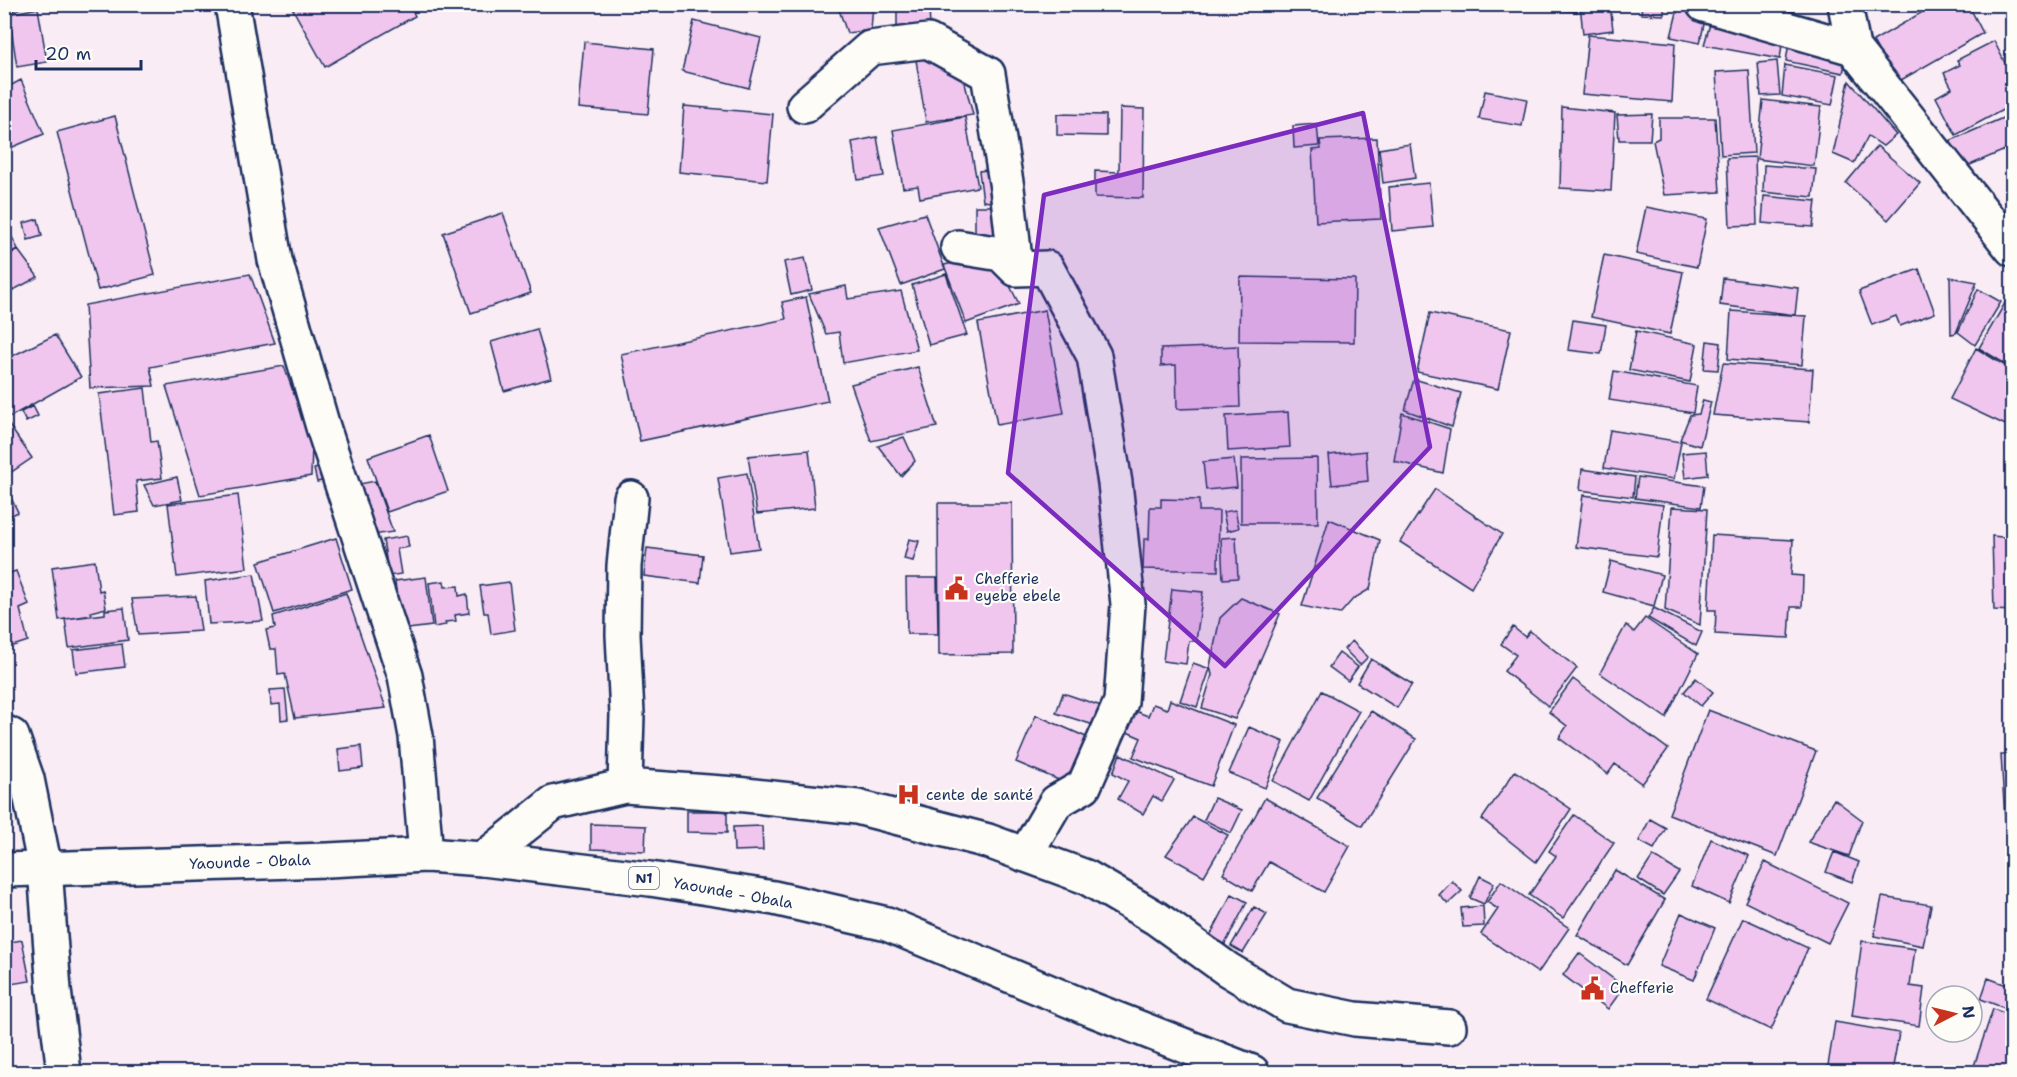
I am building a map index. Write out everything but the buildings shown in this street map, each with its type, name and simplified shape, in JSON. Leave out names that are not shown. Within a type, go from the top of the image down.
[{"type":"main road","points":[[232,4],[278,271],[326,438],[405,676],[416,736],[426,855]]},
{"type":"main road","points":[[1704,4],[1853,48]]},
{"type":"main road","points":[[1845,4],[1853,48],[2013,249]]},
{"type":"main road","points":[[804,106],[870,48],[928,40],[988,74],[1007,188],[1016,269]]},
{"type":"main road","points":[[958,247],[1001,254],[1016,269],[1047,268],[1094,356],[1115,483],[1128,604],[1121,702],[1084,786],[1056,802],[1025,855]]},
{"type":"main road","points":[[625,786],[627,714],[623,635],[624,566],[631,498]]},
{"type":"main road","points":[[4,732],[12,736],[27,779],[45,868],[54,990],[64,1072]]},
{"type":"main road","points":[[483,859],[553,803],[625,786],[736,794],[857,807],[988,841],[1086,877],[1156,918],[1227,969],[1287,1005],[1355,1019],[1449,1028]]},
{"type":"main road","name":"Yaounde - Obala","points":[[4,870],[426,855],[483,859],[650,879],[774,898],[887,924],[1083,1006],[1252,1072]]},
{"type":"highlighted area","points":[[1363,113],[1430,447],[1225,666],[1008,473],[1044,195]]},
{"type":"place","name":"Chefferie eyebe ebele","points":[[957,588]]},
{"type":"place","name":"cente de santé","points":[[908,795]]},
{"type":"place","name":"Chefferie","points":[[1592,988]]}]
